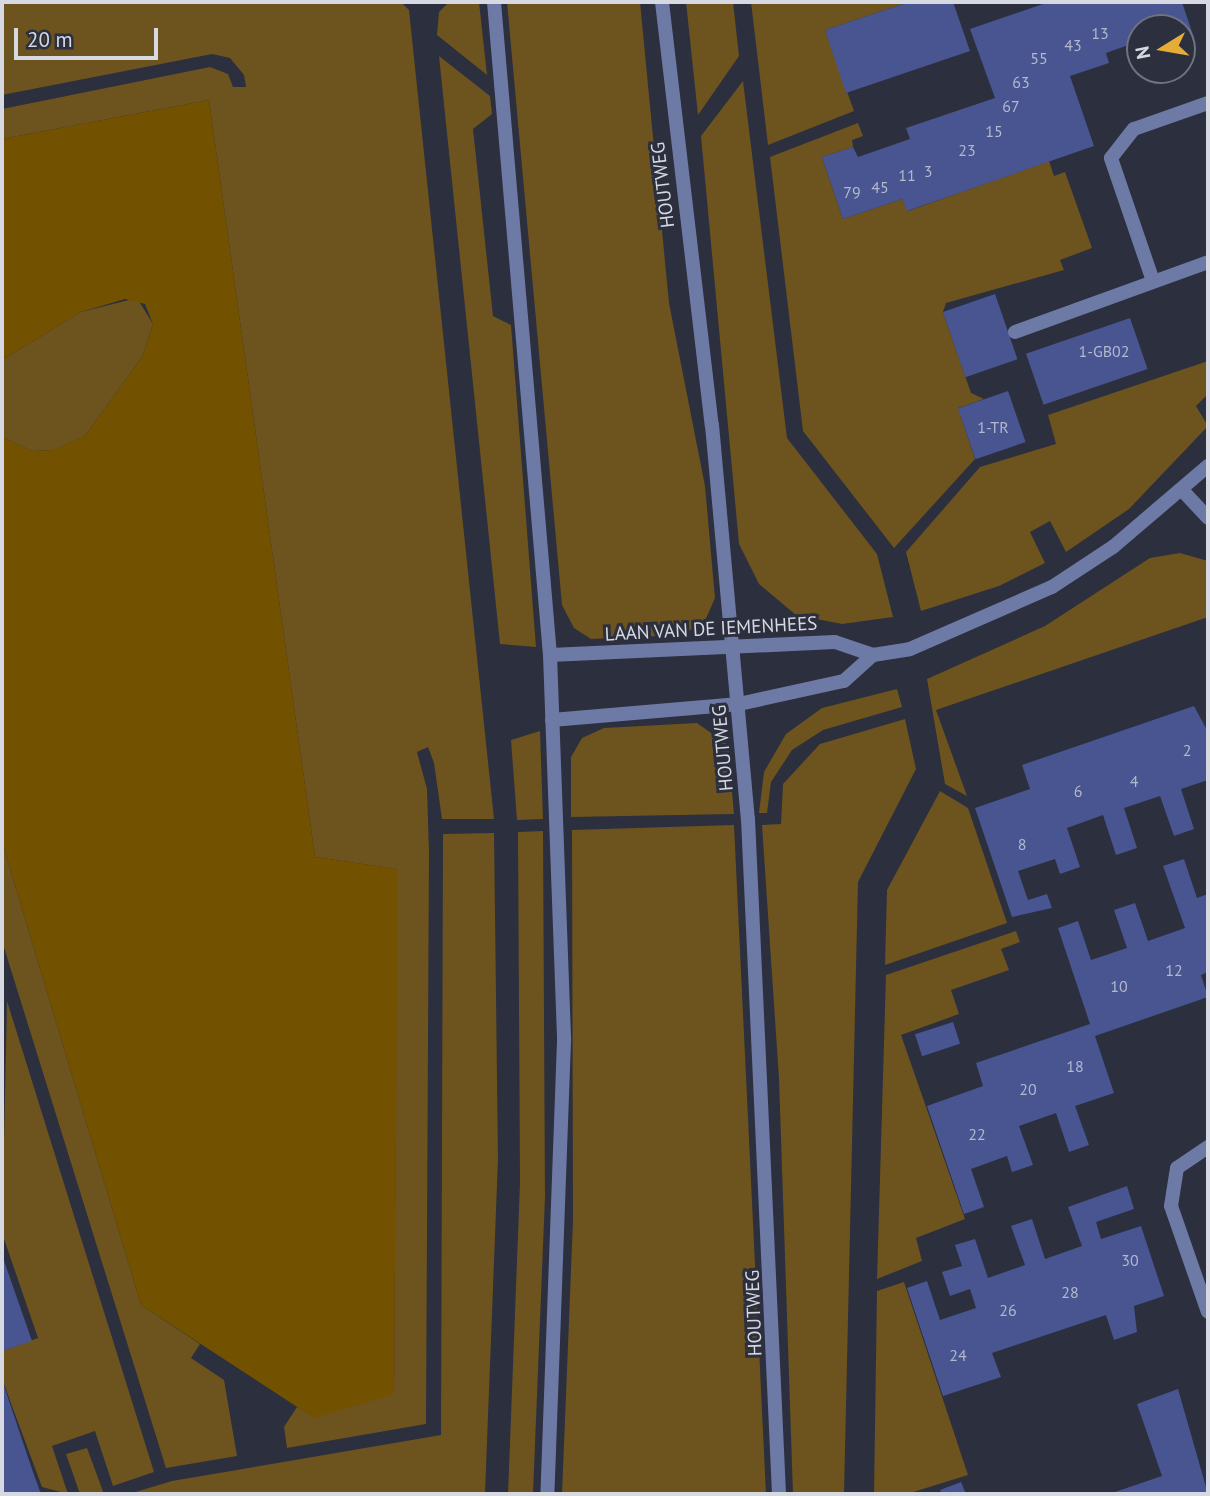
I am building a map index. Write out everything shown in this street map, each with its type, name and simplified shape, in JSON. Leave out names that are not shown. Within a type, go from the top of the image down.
[{"type":"street","points":[[494,2],[550,655],[564,1041],[547,1494]]},
{"type":"street","name":"HOUTWEG","points":[[662,2],[739,704],[764,1076],[779,1494]]},
{"type":"street","points":[[1153,281],[1111,158],[1134,129],[1208,103]]},
{"type":"street","points":[[1015,332],[1208,262]]},
{"type":"street","points":[[552,720],[739,704],[844,681],[873,655],[967,629],[1052,587],[1183,491],[1208,466]]},
{"type":"street","points":[[1183,491],[1208,518]]},
{"type":"street","name":"LAAN VAN DE IEMENHEES","points":[[550,655],[835,642],[873,655]]},
{"type":"street","points":[[1208,1147],[1177,1168],[1171,1206],[1208,1312]]},
{"type":"shaded area","points":[[2,2],[401,2],[409,10],[494,819],[442,819],[434,763],[428,747],[417,752],[427,789],[429,852],[426,1424],[287,1448],[284,1427],[297,1407],[314,1417],[394,1393],[397,869],[315,857],[209,100],[2,139],[2,109],[210,67],[228,74],[233,87],[246,87],[244,75],[230,58],[212,54],[2,95]]},
{"type":"shaded area","points":[[449,2],[479,2],[487,75],[437,35],[439,12]]},
{"type":"shaded area","points":[[507,2],[640,2],[669,303],[705,486],[715,598],[704,623],[681,635],[591,639],[574,628],[562,605]]},
{"type":"shaded area","points":[[686,2],[733,2],[739,56],[698,115]]},
{"type":"shaded area","points":[[751,2],[909,2],[825,30],[854,111],[768,145]]},
{"type":"shaded area","points":[[439,56],[490,96],[492,114],[473,129],[493,316],[511,325],[536,647],[500,644]]},
{"type":"shaded area","points":[[743,81],[787,438],[877,554],[893,617],[842,624],[796,615],[759,584],[739,544],[701,136]]},
{"type":"shaded area","points":[[209,100],[315,857],[398,869],[394,1394],[314,1418],[141,1305],[2,842],[2,437],[32,451],[52,450],[85,436],[142,357],[153,324],[145,304],[125,299],[81,312],[2,360],[2,139]]},
{"type":"shaded area","points":[[858,123],[863,136],[852,140],[853,147],[822,157],[843,219],[902,199],[908,211],[1049,161],[1054,176],[1065,172],[1092,248],[1060,260],[1064,270],[946,303],[943,312],[971,393],[984,399],[958,408],[975,459],[894,548],[803,431],[770,157]]},
{"type":"shaded area","points":[[137,298],[153,324],[142,357],[85,436],[53,450],[32,451],[2,437],[2,360],[81,312]]},
{"type":"shaded area","points":[[1208,361],[1208,394],[1196,406],[1208,426],[1129,509],[1066,552],[1050,521],[1030,532],[1045,563],[999,586],[921,611],[906,552],[980,467],[1056,444],[1048,415]]},
{"type":"shaded area","points":[[1180,553],[1208,561],[1208,617],[936,710],[967,796],[945,784],[927,679],[1045,626],[1150,558]]},
{"type":"shaded area","points":[[897,689],[902,707],[823,730],[792,750],[771,782],[767,813],[759,813],[764,772],[786,734],[822,708]]},
{"type":"shaded area","points":[[905,719],[916,769],[858,882],[844,1494],[793,1494],[779,1079],[762,825],[781,824],[783,784],[820,744]]},
{"type":"shaded area","points":[[697,723],[728,745],[734,814],[571,817],[571,757],[582,738],[604,728]]},
{"type":"shaded area","points":[[540,731],[543,819],[517,820],[511,740]]},
{"type":"shaded area","points":[[940,791],[968,808],[1007,923],[885,965],[887,890]]},
{"type":"shaded area","points":[[734,825],[766,1494],[562,1494],[573,1220],[572,830]]},
{"type":"shaded area","points":[[543,831],[545,1197],[533,1494],[508,1494],[520,1183],[518,832]]},
{"type":"shaded area","points":[[494,833],[498,1159],[485,1494],[129,1494],[172,1481],[441,1435],[443,834]]},
{"type":"shaded area","points":[[2,842],[141,1305],[200,1344],[191,1358],[224,1380],[237,1456],[166,1468],[2,941]]},
{"type":"shaded area","points":[[1016,931],[1020,942],[1001,949],[1009,970],[951,990],[959,1014],[901,1035],[965,1219],[916,1238],[922,1261],[877,1279],[886,975]]},
{"type":"shaded area","points":[[7,1001],[154,1472],[113,1486],[95,1431],[52,1446],[68,1494],[42,1487],[2,1379],[2,1351],[38,1338],[2,1233]]},
{"type":"shaded area","points":[[904,1282],[968,1475],[907,1494],[874,1494],[877,1291]]},
{"type":"shaded area","points":[[87,1448],[104,1494],[80,1494],[66,1454]]},
{"type":"building","points":[[909,2],[953,2],[970,51],[846,93],[825,30]]},
{"type":"building","points":[[1049,2],[1182,2],[1186,14],[1126,14],[1126,46],[1106,53],[1109,63],[1070,76],[1094,146],[907,211],[902,199],[843,219],[822,157],[853,147],[858,157],[910,139],[906,128],[995,98],[970,29]]},
{"type":"building","points":[[995,294],[1017,359],[965,377],[943,312]]},
{"type":"building","points":[[1130,318],[1148,369],[1044,405],[1026,354]]},
{"type":"building","points":[[1008,391],[1026,442],[975,459],[958,408]]},
{"type":"building","points":[[1194,706],[1208,732],[1208,780],[1181,789],[1194,829],[1174,836],[1160,796],[1124,808],[1137,848],[1116,855],[1103,815],[1067,828],[1080,867],[1060,874],[1055,859],[1018,871],[1028,900],[1047,894],[1052,908],[1012,917],[975,808],[1030,789],[1022,765]]},
{"type":"building","points":[[1184,859],[1197,898],[1208,894],[1208,972],[1201,975],[1208,997],[1095,1036],[1114,1093],[1075,1106],[1089,1145],[1069,1152],[1056,1113],[1019,1126],[1033,1165],[1012,1172],[1007,1156],[971,1169],[984,1207],[964,1214],[927,1106],[983,1086],[976,1063],[1090,1024],[1058,928],[1078,921],[1091,960],[1127,948],[1114,910],[1135,903],[1148,941],[1185,928],[1163,866]]},
{"type":"building","points":[[953,1022],[960,1044],[922,1056],[915,1034]]},
{"type":"building","points":[[1127,1186],[1134,1209],[1096,1222],[1101,1239],[1141,1226],[1164,1296],[1134,1306],[1137,1332],[1114,1340],[1106,1315],[992,1353],[1001,1377],[943,1396],[907,1288],[927,1281],[940,1320],[976,1308],[970,1289],[950,1296],[942,1272],[962,1266],[955,1245],[975,1239],[988,1278],[1025,1265],[1011,1226],[1032,1219],[1045,1259],[1082,1246],[1068,1207]]},
{"type":"building","points":[[2,1255],[32,1341],[2,1351]]},
{"type":"building","points":[[2,1380],[33,1472],[41,1494],[2,1494]]},
{"type":"building","points":[[1178,1389],[1208,1494],[1109,1494],[1162,1476],[1137,1404]]},
{"type":"building","points":[[961,1482],[966,1494],[942,1494],[940,1490]]}]
